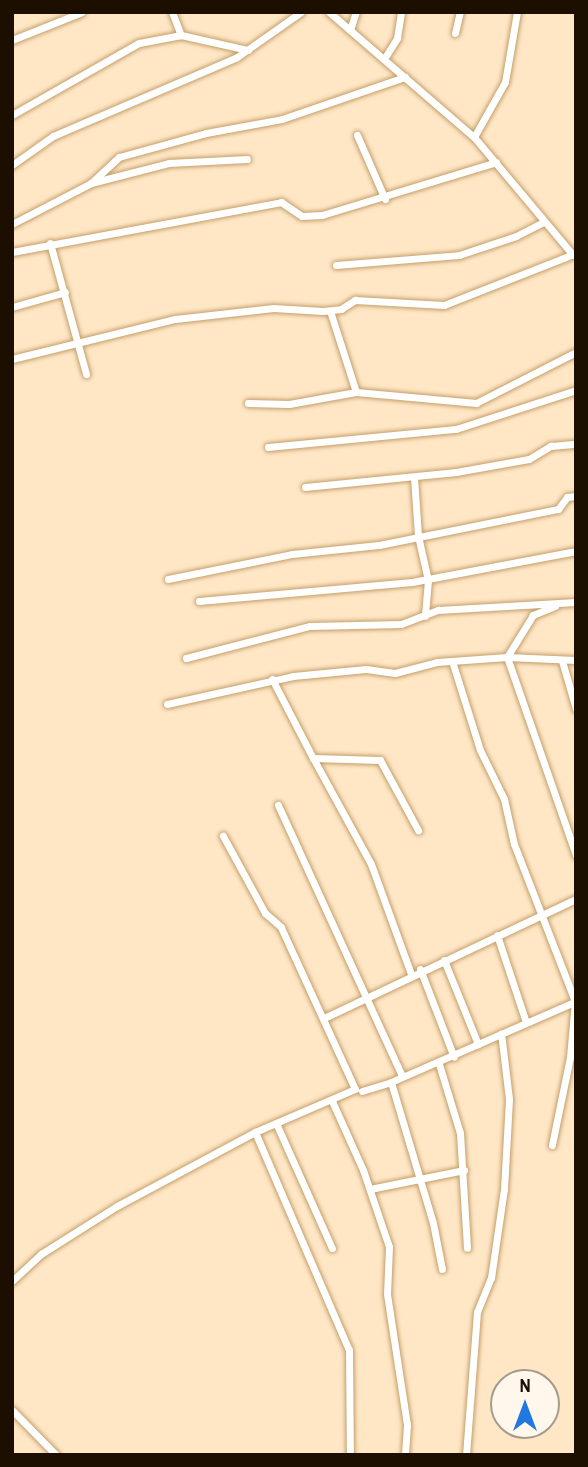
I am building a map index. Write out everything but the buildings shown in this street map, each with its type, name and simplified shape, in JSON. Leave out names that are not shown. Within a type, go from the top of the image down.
[{"type":"street","points":[[12,40],[82,12]]},
{"type":"street","points":[[172,12],[181,35]]},
{"type":"street","points":[[12,165],[53,136],[199,77],[249,50],[301,12]]},
{"type":"street","points":[[12,359],[175,319],[273,308],[330,311],[355,300],[444,305],[574,254],[543,222],[474,137],[329,12]]},
{"type":"street","points":[[350,30],[356,12]]},
{"type":"street","points":[[384,59],[397,38],[401,12]]},
{"type":"street","points":[[455,33],[460,12]]},
{"type":"street","points":[[474,137],[505,82],[517,12]]},
{"type":"street","points":[[12,115],[139,43],[181,35],[249,50]]},
{"type":"street","points":[[91,183],[119,157],[206,133],[282,119],[405,77]]},
{"type":"street","points":[[358,135],[385,199]]},
{"type":"street","points":[[12,224],[91,183],[169,163],[247,159]]},
{"type":"street","points":[[12,252],[281,202],[310,217],[385,199],[496,162]]},
{"type":"street","points":[[336,265],[459,255],[516,236],[543,222]]},
{"type":"street","points":[[50,243],[86,374]]},
{"type":"street","points":[[12,307],[65,292]]},
{"type":"street","points":[[330,311],[356,392]]},
{"type":"street","points":[[248,402],[289,404],[356,392],[476,403],[576,352]]},
{"type":"street","points":[[268,447],[456,429],[576,390]]},
{"type":"street","points":[[305,487],[414,477],[520,461],[545,448],[576,444]]},
{"type":"street","points":[[414,477],[418,536],[428,580],[425,616]]},
{"type":"street","points":[[168,579],[292,554],[418,536],[558,509],[567,496],[576,496]]},
{"type":"street","points":[[199,601],[428,580],[576,551]]},
{"type":"street","points":[[186,658],[310,626],[401,624],[438,610],[576,602]]},
{"type":"street","points":[[507,657],[533,615],[562,603]]},
{"type":"street","points":[[507,657],[576,855]]},
{"type":"street","points":[[167,705],[272,679],[353,670],[395,673],[452,660],[507,657],[576,660]]},
{"type":"street","points":[[452,660],[480,750],[504,799],[514,844],[575,1001],[570,1057],[552,1145]]},
{"type":"street","points":[[562,661],[576,709]]},
{"type":"street","points":[[272,679],[371,864],[411,974]]},
{"type":"street","points":[[313,758],[380,760],[418,830]]},
{"type":"street","points":[[278,805],[402,1076]]},
{"type":"street","points":[[12,1281],[41,1254],[105,1213],[254,1132],[354,1090],[356,1084],[281,927],[265,913],[223,836]]},
{"type":"street","points":[[324,1018],[421,969],[576,899]]},
{"type":"street","points":[[497,935],[526,1022]]},
{"type":"street","points":[[444,960],[478,1044]]},
{"type":"street","points":[[421,969],[454,1057]]},
{"type":"street","points":[[362,1091],[439,1064],[575,1001]]},
{"type":"street","points":[[466,1455],[477,1312],[491,1278],[504,1189],[509,1100],[501,1033]]},
{"type":"street","points":[[439,1064],[460,1133],[467,1248]]},
{"type":"street","points":[[391,1082],[442,1269]]},
{"type":"street","points":[[332,1101],[370,1189],[389,1247],[387,1294],[407,1425],[405,1455]]},
{"type":"street","points":[[276,1123],[332,1248]]},
{"type":"street","points":[[254,1132],[328,1291],[349,1350],[350,1455]]},
{"type":"street","points":[[370,1189],[464,1170]]},
{"type":"street","points":[[12,1410],[56,1455]]}]
